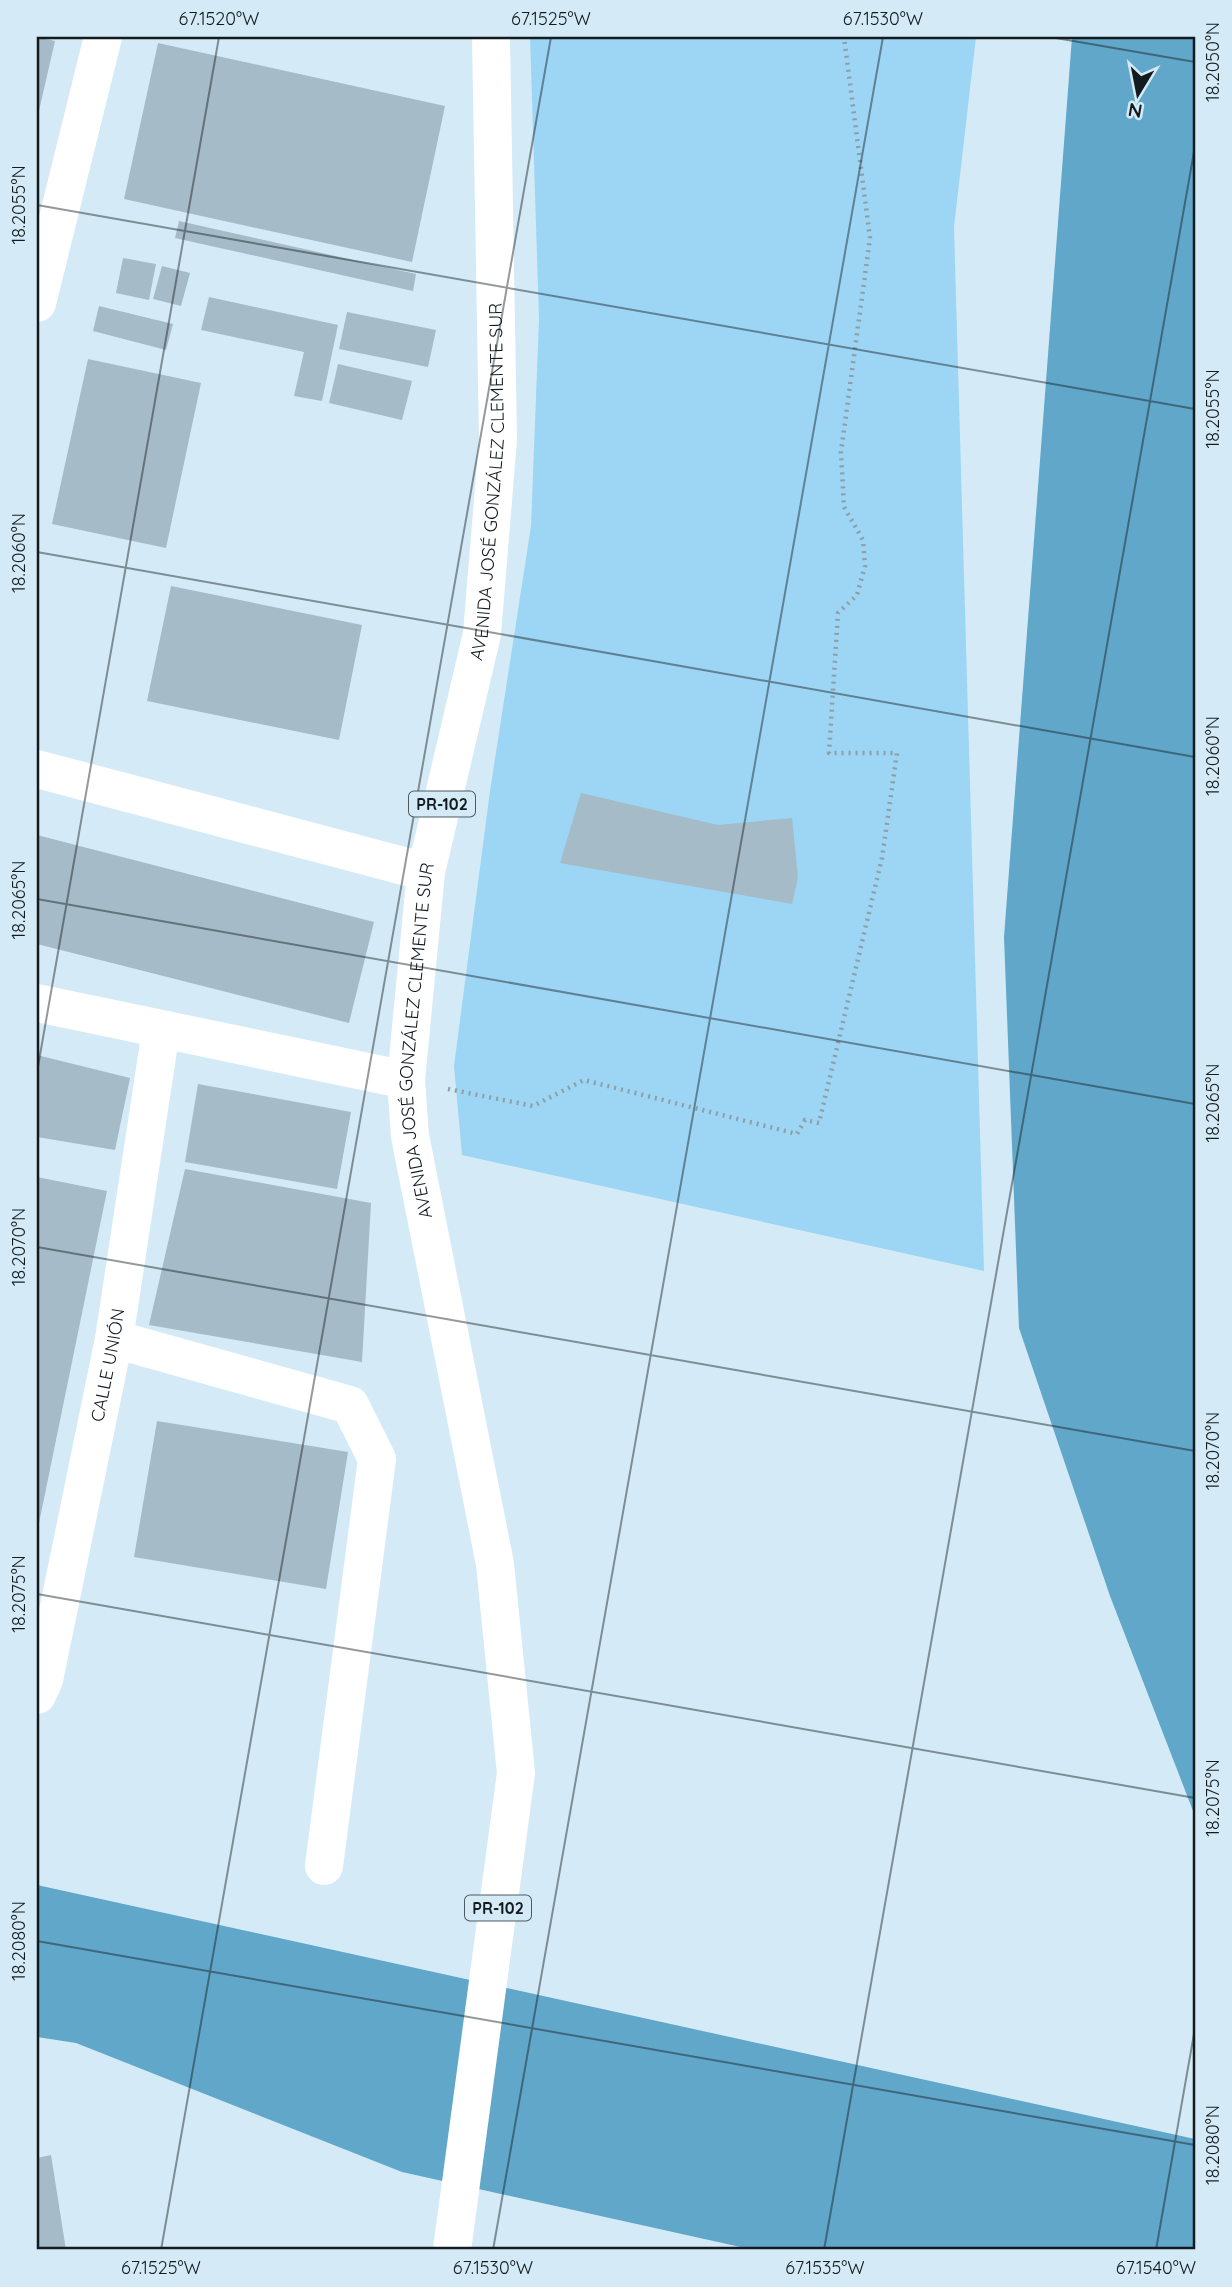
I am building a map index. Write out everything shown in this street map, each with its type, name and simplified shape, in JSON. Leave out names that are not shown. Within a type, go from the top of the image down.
[{"type":"main road","points":[[37,303],[103,37]]},
{"type":"main road","name":"AVENIDA JOSÉ GONZÁLEZ CLEMENTE SUR","points":[[452,2250],[516,1773],[495,1564],[410,1136],[406,1080],[426,872],[482,634],[497,453],[491,37]]},
{"type":"main road","points":[[37,769],[426,872]]},
{"type":"main road","points":[[37,1003],[406,1080]]},
{"type":"main road","name":"CALLE UNIÓN","points":[[37,1695],[44,1680],[114,1339],[161,1030]]},
{"type":"main road","points":[[114,1339],[350,1405],[377,1459],[324,1866]]},
{"type":"path","points":[[406,1080],[533,1106],[584,1080],[797,1134],[805,1120],[819,1123],[882,858],[897,753],[829,753],[838,613],[857,595],[865,566],[863,540],[844,507],[841,452],[870,238],[844,37]]},
{"type":"shaded area","points":[[530,37],[976,37],[954,227],[984,1271],[462,1155],[454,1066],[490,791],[531,526],[539,319]]},
{"type":"shaded area","points":[[1072,37],[1195,37],[1195,1816],[1110,1596],[1019,1328],[1004,937]]},
{"type":"shaded area","points":[[37,1885],[1195,2139],[1195,2250],[754,2250],[402,2172],[76,2043],[37,2037]]},
{"type":"building","points":[[37,37],[55,41],[38,115],[37,115]]},
{"type":"building","points":[[158,43],[445,106],[412,262],[124,199]]},
{"type":"building","points":[[179,221],[416,274],[413,291],[175,238]]},
{"type":"building","points":[[123,258],[156,264],[149,300],[116,293]]},
{"type":"building","points":[[162,266],[190,273],[181,306],[153,299]]},
{"type":"building","points":[[209,297],[338,325],[322,401],[294,396],[304,352],[201,330]]},
{"type":"building","points":[[99,306],[173,324],[166,350],[93,331]]},
{"type":"building","points":[[347,312],[436,330],[428,367],[339,349]]},
{"type":"building","points":[[88,359],[201,383],[166,548],[52,524]]},
{"type":"building","points":[[338,364],[412,381],[402,420],[329,403]]},
{"type":"building","points":[[171,586],[362,625],[339,740],[147,701]]},
{"type":"building","points":[[581,793],[718,825],[792,818],[798,878],[792,904],[560,863]]},
{"type":"building","points":[[37,835],[374,922],[349,1023],[37,944]]},
{"type":"building","points":[[37,1055],[130,1078],[115,1150],[37,1137]]},
{"type":"building","points":[[198,1084],[351,1112],[337,1189],[185,1162]]},
{"type":"building","points":[[185,1169],[371,1203],[362,1362],[149,1325]]},
{"type":"building","points":[[37,1177],[107,1191],[38,1528],[37,1528]]},
{"type":"building","points":[[157,1421],[348,1452],[326,1589],[134,1557]]},
{"type":"building","points":[[51,2155],[66,2250],[37,2250],[37,2158]]}]
